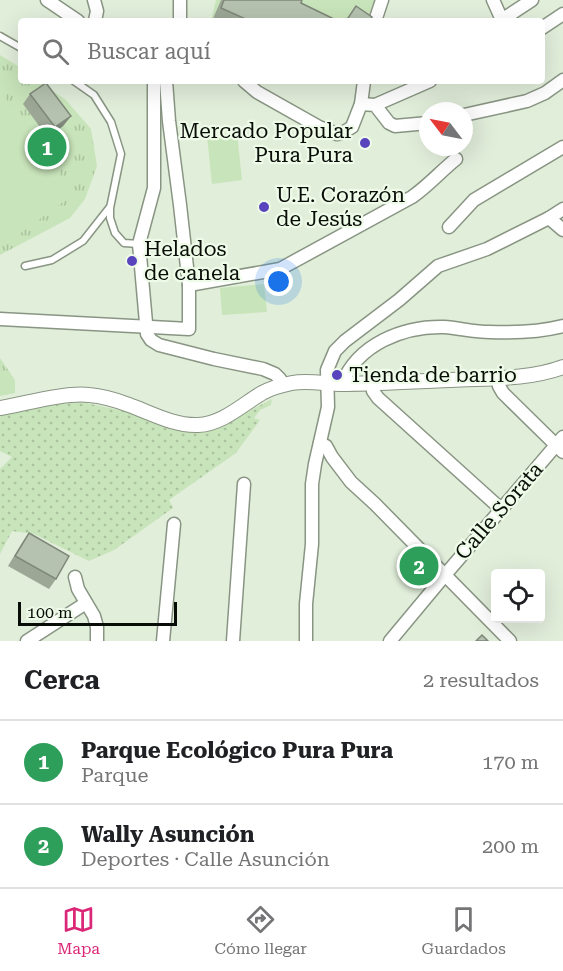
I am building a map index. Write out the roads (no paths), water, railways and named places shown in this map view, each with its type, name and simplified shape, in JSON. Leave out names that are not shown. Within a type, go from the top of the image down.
[{"type":"street","points":[[47,0],[74,18]]},
{"type":"street","points":[[94,0],[97,11],[96,18]]},
{"type":"street","points":[[180,0],[180,18]]},
{"type":"street","points":[[376,18],[382,0]]},
{"type":"street","points":[[493,0],[500,18]]},
{"type":"street","points":[[504,18],[532,0]]},
{"type":"street","points":[[545,26],[563,14]]},
{"type":"street","points":[[473,113],[527,101],[563,80]]},
{"type":"street","points":[[154,84],[154,188],[139,244],[147,334],[159,345],[263,369],[275,374],[283,385]]},
{"type":"street","points":[[0,319],[189,329],[189,285],[166,84]]},
{"type":"street","points":[[248,84],[257,92],[319,127],[337,134],[352,127],[361,104],[364,84]]},
{"type":"street","points":[[361,104],[375,105],[423,84]]},
{"type":"street","points":[[375,105],[389,123],[395,126],[419,124]]},
{"type":"street","points":[[449,227],[474,200],[563,147]]},
{"type":"street","points":[[189,285],[280,269],[412,197],[456,159]]},
{"type":"street","points":[[306,641],[306,604],[312,544],[312,484],[328,407],[327,370],[335,351],[438,266],[487,249],[549,219],[563,209]]},
{"type":"street","points":[[549,219],[563,230]]},
{"type":"street","points":[[342,384],[345,376],[360,356],[389,336],[407,331],[427,327],[444,327],[486,332],[529,332],[563,326]]},
{"type":"street","points":[[0,408],[80,394],[129,405],[166,419],[197,425],[217,420],[263,393],[295,382],[342,384],[498,378],[526,376],[563,367]]},
{"type":"street","points":[[498,378],[503,393],[560,445]]},
{"type":"street","points":[[372,383],[373,391],[378,398],[501,509]]},
{"type":"street","points":[[320,443],[326,446],[351,482],[510,641]]},
{"type":"street","name":"Calle Sorata","points":[[390,641],[501,509],[560,445]]},
{"type":"street","points":[[233,641],[244,484]]},
{"type":"street","points":[[163,641],[174,524]]},
{"type":"street","points":[[75,577],[78,589],[94,616],[97,641]]},
{"type":"street","points":[[27,641],[87,603]]},
{"type":"lane","points":[[0,36],[18,46]]},
{"type":"lane","points":[[78,84],[94,95],[111,122],[121,154],[110,218],[116,233],[124,243],[139,244]]},
{"type":"lane","points":[[25,266],[52,260],[83,241],[110,208]]},
{"type":"place","name":"Mercado Popular Pura Pura","points":[[365,143]]},
{"type":"place","name":"Parque Ecológico Pura Pura","points":[[47,147]]},
{"type":"place","name":"U.E. Corazón de Jesús","points":[[264,207]]},
{"type":"place","name":"Helados de canela","points":[[132,261]]},
{"type":"place","name":"Tienda de barrio","points":[[337,375]]},
{"type":"place","name":"Wally Asunción","points":[[419,566]]}]
